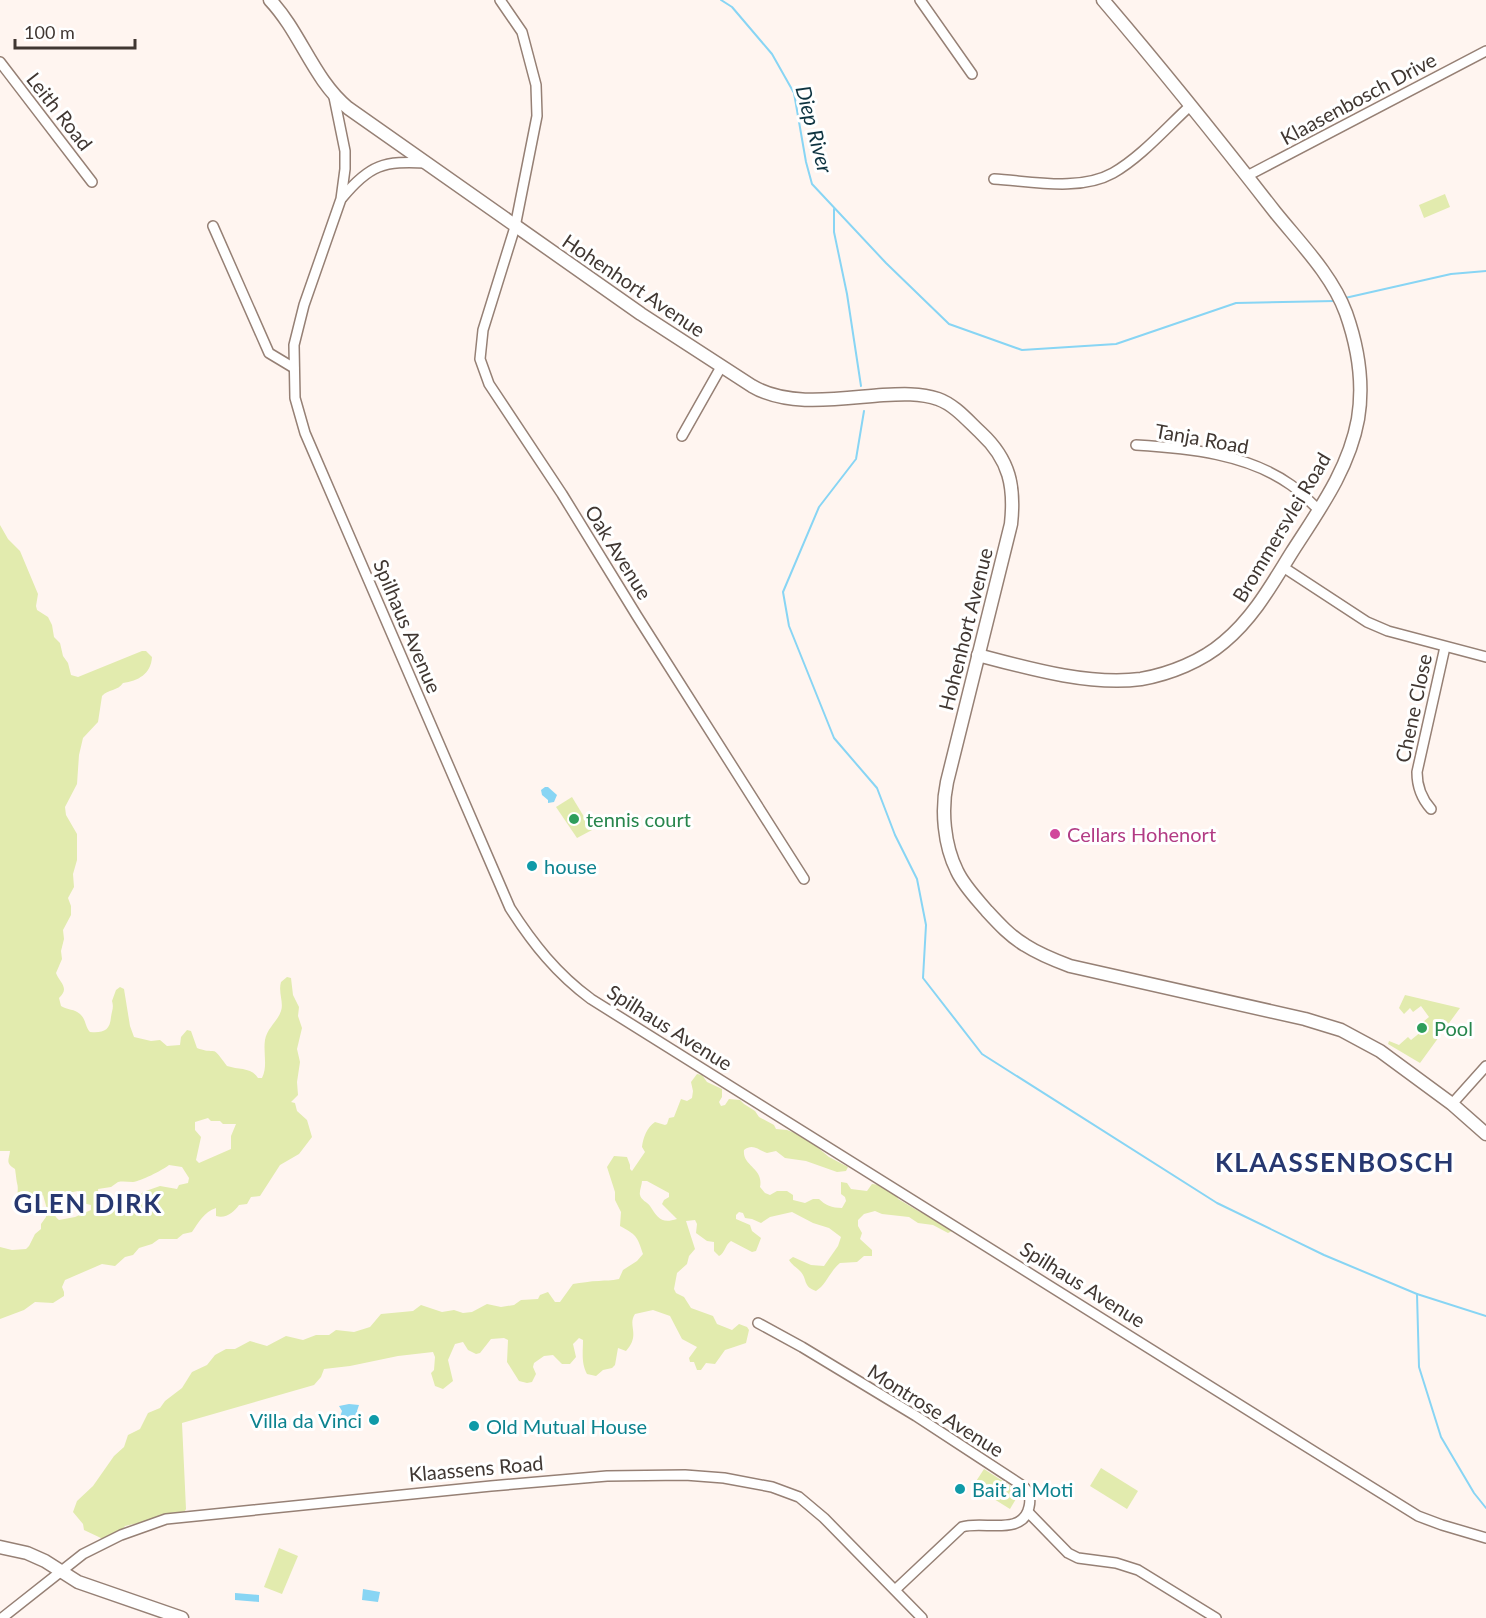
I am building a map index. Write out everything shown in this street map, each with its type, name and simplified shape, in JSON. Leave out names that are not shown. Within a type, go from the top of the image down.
[{"type":"street","name":"Hohenhort Avenue","points":[[270,0],[288,22],[314,68],[334,97],[515,227],[641,314],[759,391],[789,398],[829,399],[904,394],[923,395],[939,399],[951,406],[988,440],[1004,461],[1011,480],[1014,499],[1011,524],[944,796],[945,823],[952,860],[958,874],[1001,927],[1044,956],[1070,966],[1305,1019],[1341,1030],[1380,1051],[1452,1104],[1486,1134]]},
{"type":"street","name":"Oak Avenue","points":[[500,0],[522,32],[536,85],[537,116],[515,227],[483,330],[480,359],[489,384],[562,494],[804,879]]},
{"type":"street","points":[[920,0],[972,74]]},
{"type":"street","name":"Brommersvlei Road","points":[[978,655],[1041,671],[1111,680],[1158,674],[1179,668],[1200,658],[1222,644],[1241,627],[1259,604],[1342,470],[1358,417],[1361,377],[1356,344],[1345,310],[1326,276],[1103,0]]},
{"type":"street","name":"Klaasenbosch Drive","points":[[1247,176],[1486,51]]},
{"type":"street","name":"Leith Road","points":[[0,62],[92,182]]},
{"type":"street","name":"Spilhaus Avenue","points":[[334,97],[345,151],[341,199],[304,304],[294,345],[295,398],[305,433],[510,908],[531,940],[559,972],[591,999],[1418,1516],[1486,1538]]},
{"type":"street","points":[[994,179],[1065,183],[1083,182],[1112,173],[1147,146],[1190,106]]},
{"type":"street","name":"Spilhaus Avenue","points":[[341,199],[359,178],[372,169],[388,164],[426,163]]},
{"type":"street","points":[[213,226],[269,353],[294,368]]},
{"type":"street","points":[[682,436],[721,367]]},
{"type":"street","name":"Tanja Road","points":[[1137,445],[1223,456],[1260,468],[1291,485],[1319,510]]},
{"type":"street","points":[[1282,567],[1367,622],[1388,631],[1486,657]]},
{"type":"street","name":"Chene Close","points":[[1431,809],[1424,801],[1417,785],[1417,772],[1445,646]]},
{"type":"street","points":[[1452,1104],[1486,1066]]},
{"type":"street","name":"Montrose Avenue","points":[[758,1323],[916,1416],[1023,1486],[1030,1498],[1028,1512]]},
{"type":"street","name":"Klaassens Road","points":[[2,1618],[83,1554],[121,1535],[175,1518],[607,1476],[685,1475],[772,1487],[799,1497],[824,1518],[922,1618]]},
{"type":"street","points":[[895,1590],[957,1530],[972,1525],[1012,1525],[1023,1519],[1028,1512],[1068,1553],[1078,1558],[1116,1563],[1138,1570],[1216,1618]]},
{"type":"street","points":[[0,1547],[27,1553],[78,1582],[182,1618]]},
{"type":"green space","points":[[1445,194],[1450,207],[1424,218],[1419,205]]},
{"type":"green space","points":[[0,525],[8,539],[20,551],[38,594],[37,610],[48,617],[71,675],[78,677],[142,651],[146,651],[152,657],[149,668],[143,676],[123,683],[102,696],[98,722],[83,738],[77,784],[65,807],[66,815],[77,834],[77,860],[73,874],[74,887],[68,898],[71,915],[63,930],[62,959],[56,973],[64,988],[59,998],[61,1006],[80,1014],[90,1032],[99,1032],[109,1025],[113,1009],[112,1001],[116,990],[120,987],[124,989],[134,1037],[151,1041],[160,1040],[167,1046],[180,1045],[181,1037],[187,1030],[191,1031],[197,1048],[214,1051],[227,1066],[248,1070],[258,1078],[262,1078],[265,1069],[266,1036],[282,1008],[281,982],[287,977],[291,978],[302,1028],[297,1049],[300,1062],[298,1095],[291,1102],[295,1103],[297,1111],[307,1120],[312,1137],[299,1154],[280,1165],[260,1196],[251,1197],[247,1204],[239,1205],[223,1217],[216,1216],[216,1208],[202,1218],[192,1232],[183,1234],[177,1239],[159,1239],[139,1248],[133,1255],[125,1257],[115,1266],[102,1264],[65,1280],[62,1287],[64,1296],[53,1303],[35,1302],[24,1310],[0,1319],[0,1247],[12,1250],[26,1249],[41,1229],[47,1209],[43,1195],[33,1198],[19,1196],[15,1169],[8,1161],[10,1151],[0,1151]],"holes":[[[208,1118],[223,1124],[236,1124],[231,1136],[231,1149],[199,1163],[196,1160],[201,1137],[195,1130],[195,1122]],[[169,1165],[182,1167],[189,1178],[188,1183],[179,1185],[177,1189],[160,1186],[143,1192],[137,1198],[120,1201],[108,1207],[100,1207],[98,1189],[111,1187],[118,1182],[137,1181]],[[78,1191],[83,1203],[91,1205],[91,1210],[75,1217],[59,1220],[55,1216],[55,1209],[68,1193]]]},
{"type":"green space","name":"tennis court","points":[[572,797],[592,830],[577,838],[556,807]]},
{"type":"green space","points":[[1405,995],[1460,1008],[1420,1063],[1388,1044],[1389,1041],[1399,1045],[1408,1037],[1411,1040],[1427,1027],[1423,1022],[1429,1017],[1421,1006],[1413,1012],[1410,1008],[1404,1014],[1399,1008]]},
{"type":"green space","points":[[697,1074],[702,1075],[707,1082],[722,1089],[719,1102],[721,1106],[725,1105],[729,1099],[740,1100],[755,1111],[759,1117],[774,1125],[776,1129],[787,1130],[805,1137],[829,1157],[848,1167],[846,1171],[837,1172],[806,1161],[785,1158],[776,1151],[767,1153],[753,1147],[747,1148],[744,1150],[746,1160],[759,1175],[760,1187],[765,1193],[770,1195],[777,1191],[787,1191],[793,1195],[793,1200],[805,1203],[819,1199],[829,1206],[842,1208],[846,1201],[841,1194],[841,1182],[847,1183],[851,1189],[867,1191],[872,1184],[880,1185],[896,1193],[898,1199],[920,1212],[929,1213],[947,1224],[952,1231],[948,1233],[933,1225],[918,1223],[909,1217],[875,1211],[864,1214],[858,1220],[862,1233],[860,1239],[872,1250],[872,1256],[864,1256],[857,1262],[840,1263],[816,1291],[807,1285],[802,1274],[789,1260],[793,1257],[811,1265],[824,1266],[838,1246],[841,1237],[829,1228],[792,1212],[770,1217],[761,1223],[745,1218],[743,1213],[739,1212],[736,1219],[750,1225],[752,1231],[761,1238],[756,1251],[752,1252],[731,1241],[719,1256],[714,1251],[714,1242],[707,1241],[696,1233],[695,1220],[686,1221],[695,1249],[689,1256],[687,1264],[677,1273],[674,1289],[676,1293],[684,1297],[691,1308],[713,1316],[717,1324],[732,1330],[739,1324],[749,1330],[746,1343],[725,1350],[715,1364],[706,1363],[701,1370],[697,1370],[694,1362],[690,1362],[689,1358],[697,1347],[682,1339],[670,1316],[653,1310],[635,1314],[632,1322],[633,1340],[630,1345],[626,1351],[618,1348],[615,1365],[596,1376],[587,1374],[585,1370],[583,1340],[579,1338],[573,1344],[576,1357],[570,1364],[562,1364],[553,1355],[544,1356],[534,1363],[536,1374],[532,1382],[527,1383],[519,1381],[507,1362],[508,1340],[504,1338],[491,1339],[480,1353],[476,1354],[468,1350],[463,1342],[455,1344],[448,1360],[453,1381],[443,1389],[435,1386],[431,1373],[434,1370],[433,1352],[324,1369],[314,1385],[182,1423],[186,1509],[184,1513],[125,1526],[121,1531],[103,1539],[84,1530],[83,1524],[73,1512],[77,1501],[93,1486],[114,1456],[124,1447],[128,1435],[140,1429],[148,1413],[160,1408],[165,1401],[182,1388],[192,1372],[207,1365],[215,1355],[226,1349],[235,1349],[250,1341],[267,1346],[286,1336],[303,1340],[316,1335],[329,1335],[336,1330],[354,1332],[370,1327],[381,1314],[413,1311],[421,1305],[442,1312],[454,1310],[463,1313],[472,1312],[487,1304],[501,1307],[514,1305],[521,1300],[538,1299],[540,1295],[548,1292],[555,1302],[560,1302],[573,1284],[619,1279],[623,1270],[643,1254],[635,1236],[620,1226],[621,1212],[615,1200],[615,1192],[607,1167],[614,1156],[627,1157],[632,1171],[645,1152],[642,1147],[644,1136],[652,1124],[655,1122],[667,1124],[669,1118],[674,1117],[681,1099],[687,1101],[692,1098],[691,1082]],"holes":[[[642,1181],[647,1181],[669,1193],[669,1197],[662,1204],[677,1219],[667,1221],[660,1219],[642,1198],[640,1193]]]},
{"type":"green space","points":[[1101,1468],[1138,1491],[1127,1509],[1090,1486]]},
{"type":"green space","points":[[984,1469],[1020,1492],[1010,1509],[973,1486]]},
{"type":"green space","points":[[279,1548],[298,1556],[282,1594],[264,1587]]},
{"type":"water","points":[[545,787],[557,795],[554,802],[548,803],[542,795],[541,790]]},
{"type":"water","points":[[359,1405],[357,1411],[360,1416],[340,1417],[342,1411],[339,1406]]},
{"type":"water","points":[[363,1589],[380,1592],[378,1602],[362,1600]]},
{"type":"water","points":[[235,1593],[259,1595],[259,1602],[235,1600]]},
{"type":"waterway","name":"Diep River","points":[[721,0],[732,7],[772,54],[794,93],[812,184],[886,263],[949,324],[1022,350],[1116,344],[1236,303],[1335,301]]},
{"type":"waterway","points":[[834,209],[834,232],[847,294],[861,386]]},
{"type":"waterway","points":[[1345,298],[1451,274],[1486,271]]},
{"type":"waterway","points":[[864,411],[856,459],[819,507],[783,592],[789,626],[834,738],[877,788],[895,835],[917,879],[926,925],[923,978],[982,1054],[1217,1203],[1324,1255],[1417,1294],[1419,1367],[1441,1437],[1474,1493],[1486,1508]]},
{"type":"waterway","points":[[1417,1294],[1486,1316]]},
{"type":"place","name":"tennis court","points":[[574,819]]},
{"type":"place","name":"Cellars Hohenort","points":[[1055,834]]},
{"type":"place","name":"house","points":[[532,866]]},
{"type":"place","name":"Pool","points":[[1422,1028]]},
{"type":"place","name":"Villa da Vinci","points":[[374,1420]]},
{"type":"place","name":"Old Mutual House","points":[[474,1426]]},
{"type":"place","name":"Bait al Moti","points":[[960,1489]]},
{"type":"district","name":"KLAASSENBOSCH","points":[[1335,1162]]},
{"type":"district","name":"GLEN DIRK","points":[[88,1203]]}]
